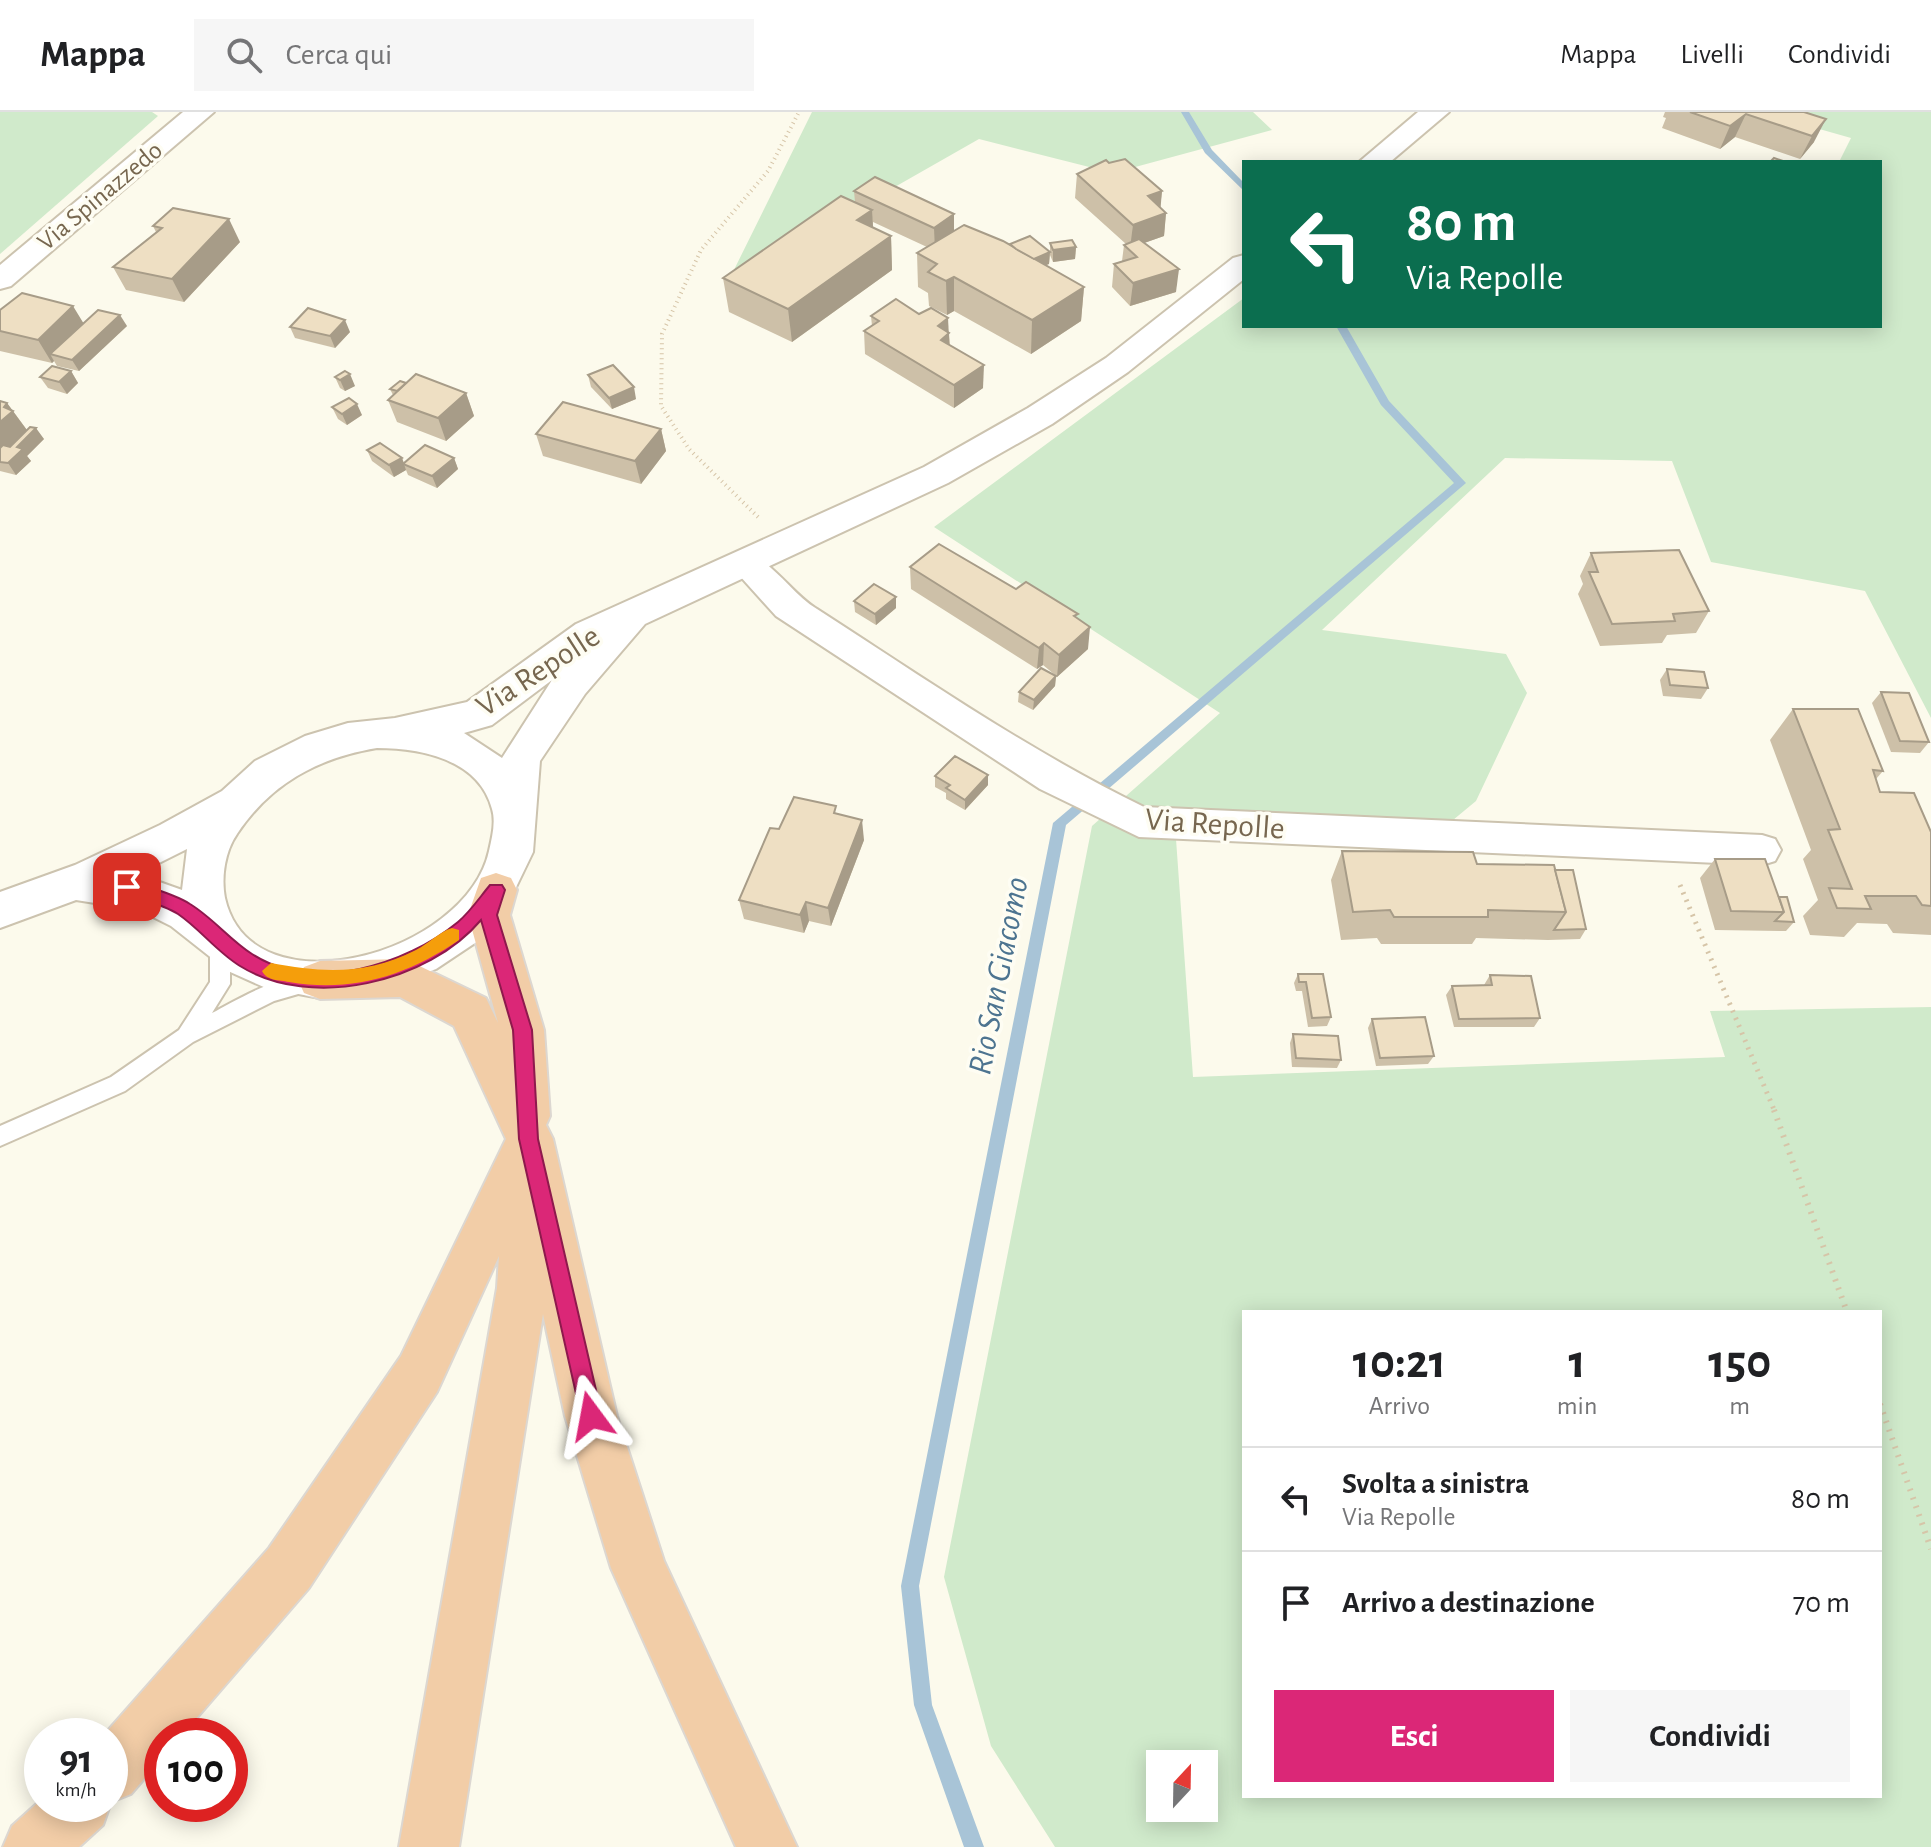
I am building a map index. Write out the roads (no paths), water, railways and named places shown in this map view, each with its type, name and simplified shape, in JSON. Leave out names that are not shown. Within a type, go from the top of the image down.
[{"type":"highway","points":[[429,1847],[522,1288],[529,1139],[522,1030],[489,915],[504,871]]},
{"type":"highway","points":[[320,980],[405,978],[470,1012],[529,1139],[591,1416],[639,1568],[767,1847]]},
{"type":"highway","points":[[128,1752],[289,1568],[419,1374],[529,1139]]},
{"type":"highway","points":[[33,1847],[61,1822]]},
{"type":"street","points":[[1375,160],[1435,112]]},
{"type":"street","name":"Via Spinazzedo","points":[[0,280],[191,114]]},
{"type":"street","name":"Via Repolle","points":[[0,910],[77,884],[171,841],[236,801],[269,772],[309,750],[352,737],[395,733],[478,715],[589,634],[746,565],[936,475],[1040,416],[1117,365],[1242,266]]},
{"type":"street","name":"Via Repolle","points":[[746,565],[788,607],[1053,779],[1139,822],[1762,850]]},
{"type":"street","name":"Via Repolle","points":[[504,871],[520,763],[569,683],[633,613]]},
{"type":"street","name":"Via Repolle","points":[[77,884],[127,887],[183,908],[246,960],[280,975],[320,980],[373,974],[423,955],[465,926],[504,871],[514,814],[500,781],[474,756],[438,739],[395,733]]},
{"type":"street","name":"Via Repolle","points":[[220,938],[204,907],[201,871],[213,835],[236,801]]},
{"type":"lane","points":[[186,1036],[220,984],[220,938]]},
{"type":"lane","points":[[0,1136],[118,1084],[186,1036],[269,994],[320,980]]},
{"type":"waterway","name":"Rio San Giacomo","points":[[1185,112],[1208,151],[1242,186]]},
{"type":"waterway","name":"Rio San Giacomo","points":[[974,1847],[923,1705],[910,1586],[1060,823],[1461,483],[1385,403],[1342,328]]}]
